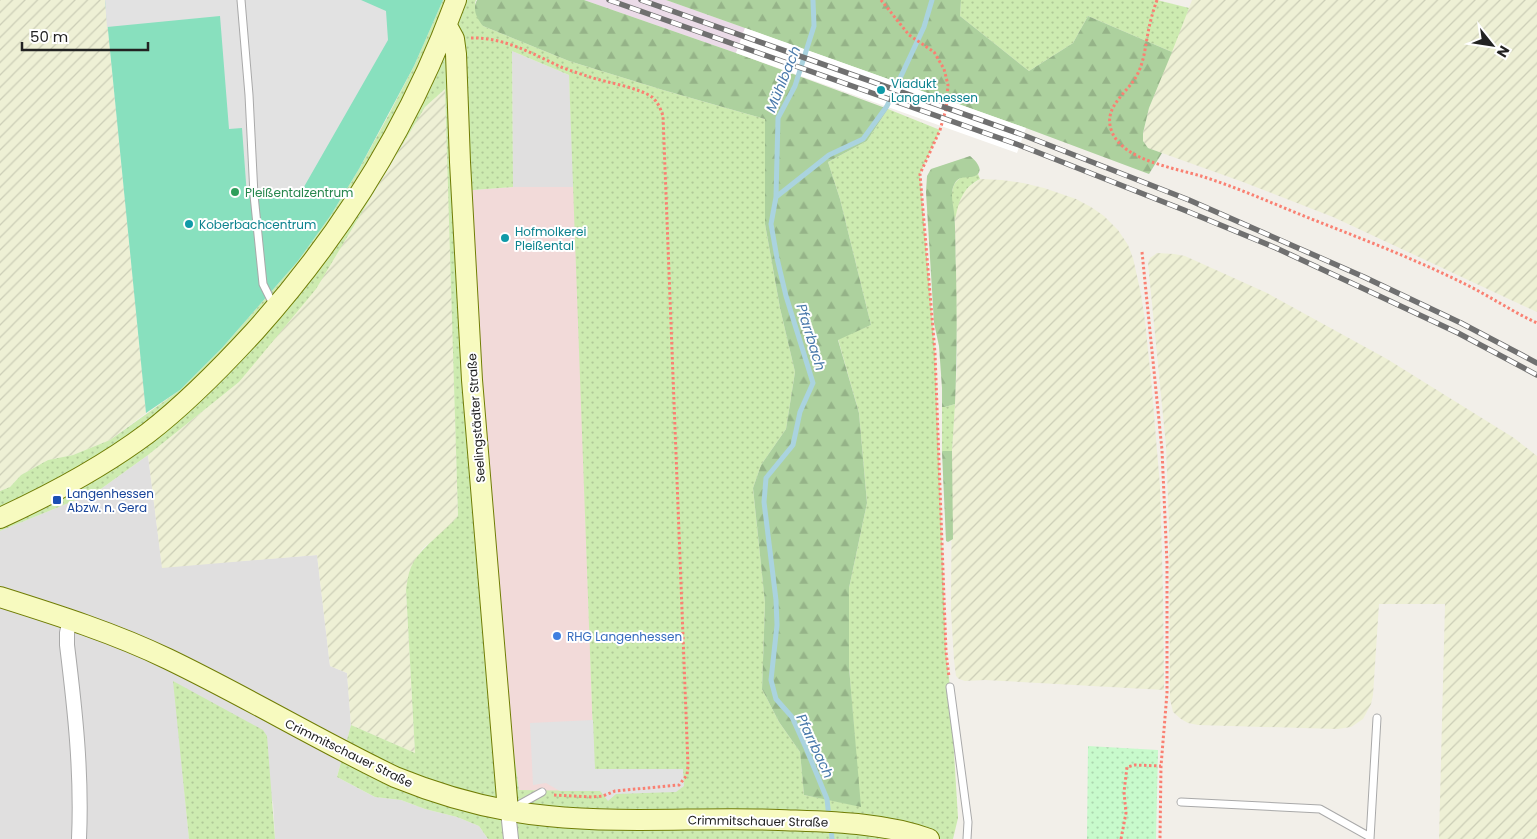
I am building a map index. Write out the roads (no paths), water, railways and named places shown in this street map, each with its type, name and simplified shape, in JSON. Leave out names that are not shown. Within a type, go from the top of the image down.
[{"type":"street","name":"Seelingstädter Straße","points":[[0,518],[64,486],[147,434],[189,400],[275,308],[307,270],[342,222],[372,175],[428,69],[450,33],[456,0]]},
{"type":"street","name":"Seelingstädter Straße","points":[[450,33],[456,54],[472,380],[508,811]]},
{"type":"street","name":"Crimmitschauer Straße","points":[[0,597],[122,638],[168,659],[394,777],[432,792],[508,811],[549,816],[600,819],[805,821],[880,827],[929,839]]},
{"type":"street","points":[[70,619],[67,645],[78,731],[79,839]]},
{"type":"street","points":[[508,811],[511,839]]},
{"type":"lane","points":[[241,0],[249,95],[254,195],[263,284],[275,308]]},
{"type":"lane","points":[[950,686],[968,822],[967,839]]},
{"type":"lane","points":[[1182,802],[1320,809],[1370,838],[1377,718]]},
{"type":"lane","points":[[508,811],[542,792]]},
{"type":"waterway","name":"Mühlbach","points":[[776,197],[778,118],[795,86],[814,26],[813,0]]},
{"type":"waterway","name":"Pfarrbach","points":[[829,818],[827,799],[806,748],[792,717],[776,699],[771,680],[777,625],[776,600],[764,502],[766,478],[793,445],[800,412],[813,383],[786,296],[771,224],[776,197],[829,155],[863,139],[887,106],[924,27],[932,0]]},
{"type":"waterway","name":"Pfarrbach","points":[[831,826],[832,839]]},
{"type":"railway","points":[[609,0],[1019,145],[1184,210],[1276,248],[1360,287],[1458,333],[1537,375]]},
{"type":"railway","points":[[641,0],[1023,135],[1189,200],[1364,277],[1461,323],[1537,363]]},
{"type":"place","name":"Viadukt Langenhessen","points":[[881,90]]},
{"type":"place","name":"Pleißentalzentrum","points":[[235,192]]},
{"type":"place","name":"Koberbachcentrum","points":[[189,224]]},
{"type":"place","name":"Hofmolkerei Pleißental","points":[[505,238]]},
{"type":"place","name":"Langenhessen Abzw. n. Gera","points":[[57,500]]},
{"type":"place","name":"RHG Langenhessen","points":[[557,636]]}]
